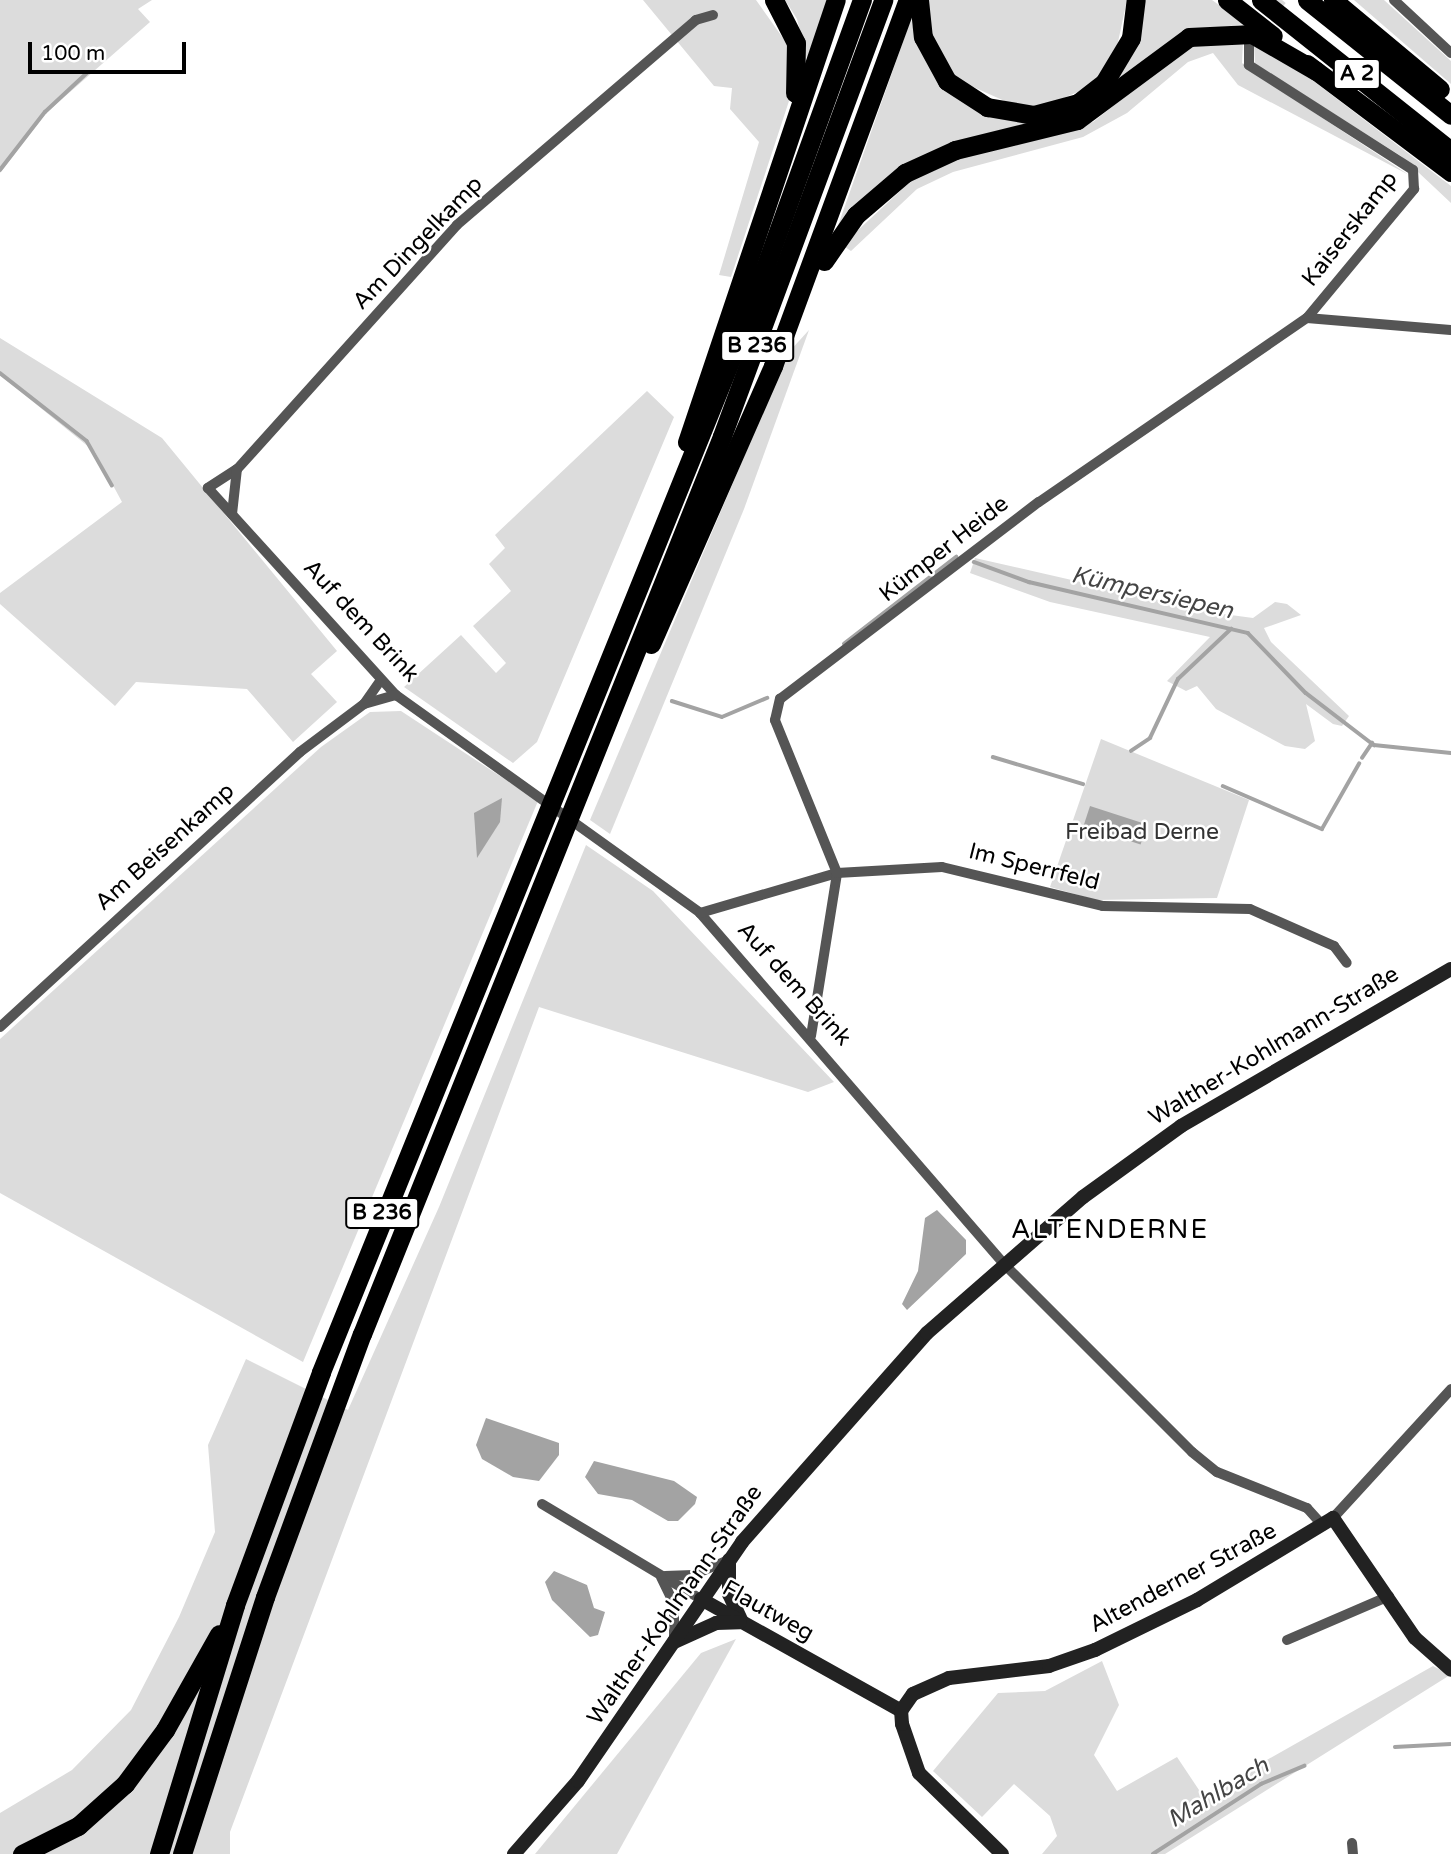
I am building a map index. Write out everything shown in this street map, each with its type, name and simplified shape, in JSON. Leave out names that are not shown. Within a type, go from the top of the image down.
[{"type":"highway","points":[[774,0],[796,43],[798,76],[774,172]]},
{"type":"highway","points":[[672,508],[698,402],[774,172],[836,0]]},
{"type":"highway","name":"B 236","points":[[159,1854],[235,1605],[357,1276],[540,824],[672,508],[862,0]]},
{"type":"highway","name":"B 236","points":[[182,1854],[318,1452],[769,316],[883,0]]},
{"type":"highway","points":[[621,688],[674,599],[789,326],[908,0]]},
{"type":"highway","points":[[919,0],[923,37],[947,81],[986,107],[1034,115],[1078,103],[1104,83],[1128,46],[1136,0]]},
{"type":"highway","points":[[1227,0],[1316,71],[1451,172]]},
{"type":"highway","name":"A 2","points":[[1261,0],[1451,150]]},
{"type":"highway","name":"A 2","points":[[1307,0],[1451,115]]},
{"type":"highway","points":[[1333,0],[1451,99]]},
{"type":"highway","points":[[789,326],[838,237],[884,189],[918,166],[955,150],[1077,120],[1189,37],[1252,34],[1316,71]]},
{"type":"highway","points":[[22,1854],[78,1826],[125,1784],[172,1718],[235,1605]]},
{"type":"main road","name":"Walther-Kohlmann-Straße","points":[[514,1854],[578,1781],[729,1560],[860,1402],[1003,1263],[1083,1197],[1220,1101],[1451,969]]},
{"type":"main road","name":"Auf dem Brink","points":[[1328,1522],[1436,1658],[1451,1670]]},
{"type":"main road","name":"Altenderner Straße","points":[[901,1711],[912,1694],[938,1680],[1049,1666],[1095,1650],[1328,1522]]},
{"type":"main road","points":[[674,1642],[716,1623],[742,1622],[729,1594],[729,1560]]},
{"type":"main road","name":"Flautweg","points":[[701,1600],[901,1711]]},
{"type":"main road","points":[[901,1711],[904,1736],[925,1782],[1002,1854]]},
{"type":"street","points":[[1394,0],[1451,52]]},
{"type":"street","name":"Am Dingelkamp","points":[[208,488],[237,469],[457,225],[696,20],[713,15]]},
{"type":"street","name":"Kaiserskamp","points":[[1249,43],[1247,59],[1258,72],[1416,175],[1414,189],[1307,318]]},
{"type":"street","points":[[1307,318],[1451,330]]},
{"type":"street","name":"Kümper Heide","points":[[837,873],[775,720],[780,699],[1039,502],[1307,318]]},
{"type":"street","points":[[232,513],[237,469]]},
{"type":"street","name":"Auf dem Brink","points":[[208,488],[396,695],[700,913],[811,1036],[1003,1263],[1204,1463],[1307,1508],[1328,1522]]},
{"type":"street","name":"Am Beisenkamp","points":[[0,1027],[300,751],[364,704],[381,680]]},
{"type":"street","name":"Am Beisenkamp","points":[[364,704],[396,695]]},
{"type":"street","name":"Im Sperrfeld","points":[[700,913],[837,873],[942,867],[1103,906],[1250,909],[1334,946],[1348,962]]},
{"type":"street","points":[[811,1036],[837,873]]},
{"type":"street","name":"Altenderner Straße","points":[[1328,1522],[1451,1389]]},
{"type":"street","name":"Flautweg","points":[[542,1504],[701,1600]]},
{"type":"street","points":[[674,1642],[674,1604],[659,1575],[693,1575],[729,1560]]},
{"type":"street","points":[[1287,1640],[1389,1596]]},
{"type":"green space","points":[[0,0],[152,0],[138,9],[150,22],[46,113],[0,173]]},
{"type":"green space","points":[[643,0],[756,0],[790,48],[789,101],[731,277],[719,275],[759,142],[730,109],[732,88],[714,86]]},
{"type":"green space","points":[[785,0],[827,0],[807,59],[797,19]]},
{"type":"green space","points":[[927,0],[1127,0],[1115,56],[1087,88],[1045,106],[1018,107],[960,81],[944,64],[933,44]]},
{"type":"green space","points":[[1142,0],[1212,0],[1246,24],[1189,31],[1090,106],[960,142],[835,234],[911,19],[916,39],[1000,118],[1101,95],[1133,53]]},
{"type":"green space","points":[[1354,0],[1384,0],[1451,61],[1451,84]]},
{"type":"green space","points":[[1243,41],[1242,63],[1251,71],[1409,175],[1238,85],[1213,53],[1188,62],[1127,113],[1083,137],[953,172],[917,189],[851,251],[842,245],[911,181],[953,159],[1093,122],[1181,52],[1200,42]]},
{"type":"green space","points":[[1254,44],[1299,70],[1451,186],[1451,203],[1401,156],[1255,64]]},
{"type":"green space","points":[[809,330],[744,509],[610,834],[590,820],[788,353]]},
{"type":"green space","points":[[0,338],[162,438],[337,651],[311,674],[337,702],[293,742],[247,689],[136,682],[115,706],[0,604],[0,593],[122,502],[95,452],[0,375]]},
{"type":"green space","points":[[647,391],[674,417],[537,742],[513,763],[404,687],[461,635],[496,673],[506,663],[473,626],[511,591],[489,564],[505,548],[495,535]]},
{"type":"green space","points":[[975,558],[1216,613],[1253,618],[1275,602],[1287,604],[1301,615],[1264,628],[1271,642],[1349,716],[1342,726],[1333,724],[1306,704],[1315,741],[1305,749],[1285,746],[1216,709],[1197,686],[1186,691],[1167,681],[1210,637],[1050,602],[970,573]]},
{"type":"green space","points":[[401,711],[538,801],[303,1362],[0,1193],[0,1039],[321,747],[370,712]]},
{"type":"green space","name":"Freibad Derne","points":[[1101,739],[1249,800],[1217,898],[1096,900],[1050,887]]},
{"type":"green space","points":[[586,845],[653,891],[834,1082],[808,1092],[539,1007],[230,1832],[230,1854],[0,1854],[0,1813],[72,1770],[131,1710],[179,1617],[215,1532],[208,1445],[246,1359],[348,1410],[439,1207]]},
{"type":"green space","points":[[736,1639],[617,1854],[535,1854],[701,1653]]},
{"type":"green space","points":[[1102,1661],[1119,1705],[1094,1755],[1117,1791],[1177,1757],[1203,1796],[1433,1666],[1450,1675],[1165,1854],[1042,1854],[1057,1836],[1050,1816],[1014,1784],[982,1817],[933,1771],[998,1693],[1045,1691]]},
{"type":"shaded area","points":[[502,798],[500,822],[477,858],[474,813]]},
{"type":"shaded area","points":[[1090,806],[1147,825],[1141,845],[1084,826]]},
{"type":"shaded area","points":[[937,1210],[966,1240],[966,1254],[907,1310],[902,1304],[918,1271],[925,1218]]},
{"type":"shaded area","points":[[486,1418],[559,1443],[559,1455],[539,1481],[513,1477],[482,1459],[476,1445]]},
{"type":"shaded area","points":[[594,1461],[674,1481],[697,1497],[695,1504],[678,1521],[668,1521],[632,1500],[598,1494],[585,1477]]},
{"type":"shaded area","points":[[554,1571],[587,1585],[594,1608],[605,1612],[598,1635],[590,1637],[552,1600],[545,1582]]},
{"type":"waterway","points":[[0,170],[45,112],[87,73]]},
{"type":"waterway","points":[[0,373],[87,441],[112,485]]},
{"type":"waterway","name":"Kümpersiepen","points":[[844,644],[956,557]]},
{"type":"waterway","name":"Kümpersiepen","points":[[974,562],[1029,582],[1248,633],[1306,693],[1374,745],[1451,753]]},
{"type":"waterway","points":[[1131,751],[1150,738],[1178,679],[1231,629]]},
{"type":"waterway","name":"Kümpersiepen","points":[[672,701],[722,717],[767,698]]},
{"type":"waterway","points":[[1362,758],[1372,743]]},
{"type":"waterway","points":[[993,757],[1083,784]]},
{"type":"waterway","points":[[1223,786],[1322,829],[1359,764]]},
{"type":"waterway","name":"Mahlbach","points":[[1395,1747],[1451,1744]]},
{"type":"waterway","name":"Mahlbach","points":[[1153,1854],[1261,1784],[1304,1766]]},
{"type":"tunnel","points":[[1259,29],[1282,0]]},
{"type":"district","name":"ALTENDERNE","points":[[1110,1230]]}]
